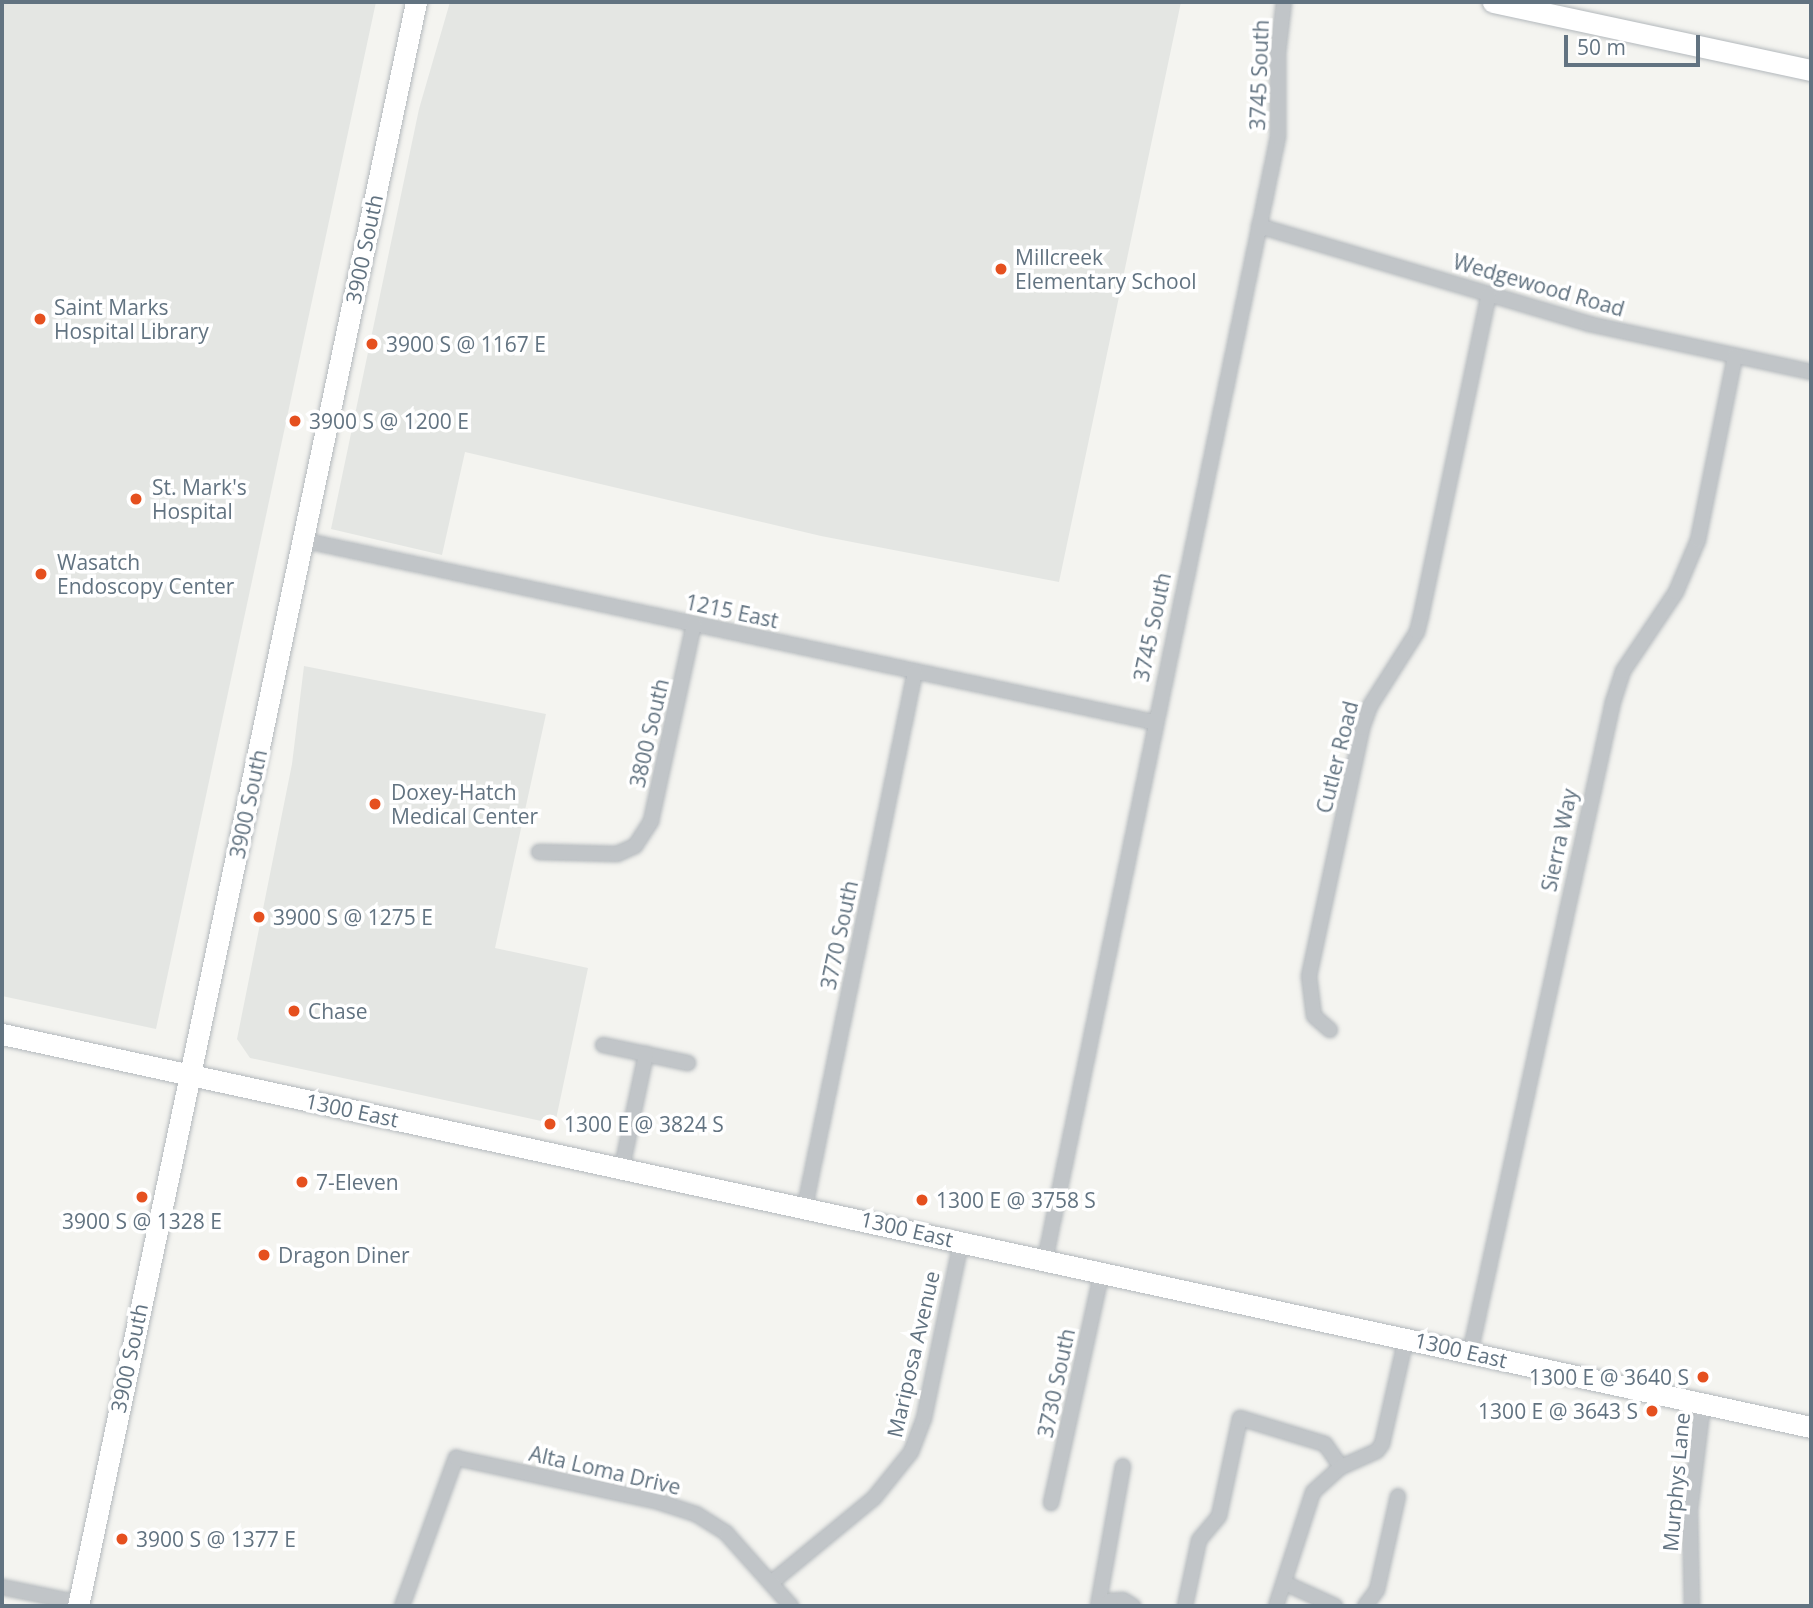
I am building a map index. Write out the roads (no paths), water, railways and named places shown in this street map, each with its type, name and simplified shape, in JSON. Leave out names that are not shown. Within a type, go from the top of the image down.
[{"type":"main road","name":"3900 South","points":[[78,1605],[167,1171],[191,1075],[416,2]]},
{"type":"main road","points":[[1493,2],[1811,70]]},
{"type":"main road","name":"1300 East","points":[[2,1034],[805,1206],[1811,1427]]},
{"type":"street","name":"3745 South","points":[[1045,1259],[1153,722],[1278,137],[1278,53],[1284,2]]},
{"type":"street","name":"Wedgewood Road","points":[[1259,226],[1589,324],[1811,372]]},
{"type":"street","name":"Cutler Road","points":[[1330,1030],[1314,1016],[1309,976],[1340,832],[1370,706],[1417,632],[1489,294]]},
{"type":"street","name":"Sierra Way","points":[[1470,1353],[1613,702],[1623,671],[1675,592],[1698,540],[1735,356]]},
{"type":"street","name":"1215 East","points":[[302,540],[1153,722]]},
{"type":"street","name":"3800 South","points":[[539,852],[617,854],[635,846],[651,821],[694,624]]},
{"type":"street","name":"3770 South","points":[[805,1206],[915,673]]},
{"type":"street","points":[[603,1045],[688,1063]]},
{"type":"street","points":[[622,1167],[646,1054]]},
{"type":"street","name":"Mariposa Avenue","points":[[772,1582],[874,1498],[911,1452],[924,1418],[961,1242]]},
{"type":"street","name":"3730 South","points":[[1051,1503],[1102,1272]]},
{"type":"street","points":[[1276,1606],[1287,1584],[1308,1501],[1341,1466],[1377,1451],[1382,1444],[1406,1338]]},
{"type":"street","name":"Murphys Lane","points":[[1692,1606],[1690,1510],[1703,1404]]},
{"type":"street","points":[[1185,1606],[1199,1540],[1219,1516],[1240,1418],[1325,1444],[1341,1466]]},
{"type":"street","name":"Alta Loma Drive","points":[[402,1606],[456,1458],[696,1514],[726,1533],[791,1606]]},
{"type":"street","points":[[1098,1606],[1124,1466]]},
{"type":"street","points":[[1365,1606],[1377,1590],[1398,1496]]},
{"type":"street","points":[[1287,1584],[1335,1606]]},
{"type":"street","points":[[2,1587],[78,1605]]},
{"type":"street","points":[[1106,1606],[1109,1601],[1123,1600],[1133,1606]]},
{"type":"place","name":"Millcreek Elementary School","points":[[1001,269]]},
{"type":"place","name":"Saint Marks Hospital Library","points":[[40,319]]},
{"type":"place","name":"3900 S @ 1167 E","points":[[372,344]]},
{"type":"place","name":"3900 S @ 1200 E","points":[[295,421]]},
{"type":"place","name":"St. Mark's Hospital","points":[[136,499]]},
{"type":"place","name":"Wasatch Endoscopy Center","points":[[41,574]]},
{"type":"place","name":"Doxey-Hatch Medical Center","points":[[375,804]]},
{"type":"place","name":"3900 S @ 1275 E","points":[[259,917]]},
{"type":"place","name":"Chase","points":[[294,1011]]},
{"type":"place","name":"1300 E @ 3824 S","points":[[550,1124]]},
{"type":"place","name":"7-Eleven","points":[[302,1182]]},
{"type":"place","name":"3900 S @ 1328 E","points":[[142,1197]]},
{"type":"place","name":"1300 E @ 3758 S","points":[[922,1200]]},
{"type":"place","name":"Dragon Diner","points":[[264,1255]]},
{"type":"place","name":"1300 E @ 3640 S","points":[[1703,1377]]},
{"type":"place","name":"1300 E @ 3643 S","points":[[1652,1411]]},
{"type":"place","name":"3900 S @ 1377 E","points":[[122,1539]]}]
